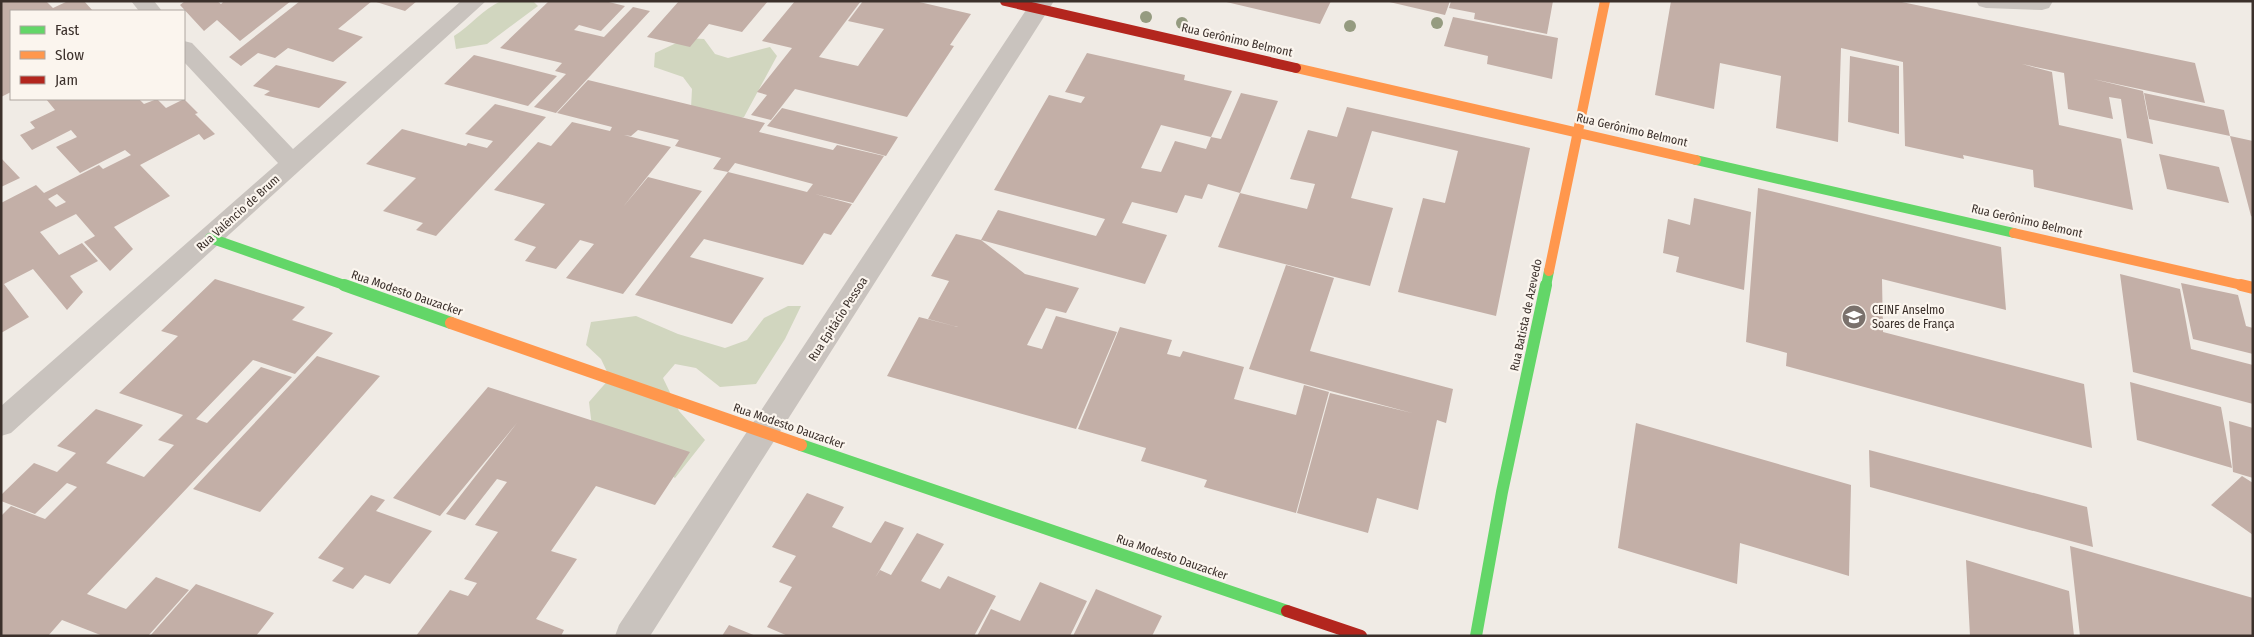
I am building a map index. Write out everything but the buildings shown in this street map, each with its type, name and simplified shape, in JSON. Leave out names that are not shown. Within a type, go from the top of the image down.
[{"type":"street","name":"Rua Valêncio de Brum","points":[[1,424],[475,1]]},
{"type":"street","name":"Rua Gerônimo Belmont","points":[[1005,1],[1040,5],[2253,288]]},
{"type":"street","name":"Rua Batista de Azevedo","points":[[1476,636],[1502,492],[1605,1]]},
{"type":"street","name":"Rua Epitácio Pessoa","points":[[631,636],[1040,5]]},
{"type":"street","points":[[185,49],[293,164]]},
{"type":"street","name":"Rua Modesto Dauzacker","points":[[210,238],[765,432],[1360,636]]},
{"type":"lane","points":[[1986,1],[2042,3],[2043,1]]},
{"type":"green space","points":[[501,1],[533,1],[538,6],[487,44],[456,49],[454,36],[488,8]]},
{"type":"green space","points":[[687,38],[704,39],[715,54],[728,58],[770,47],[777,56],[744,117],[721,125],[691,108],[692,89],[683,77],[654,67],[655,53]]},
{"type":"green space","points":[[788,306],[801,306],[785,339],[756,384],[720,387],[696,368],[675,364],[663,378],[679,411],[705,440],[675,478],[654,463],[593,435],[589,402],[610,378],[601,359],[586,345],[591,322],[636,316],[678,334],[725,348],[747,340],[764,318]]},
{"type":"traffic: fast","points":[[1696,160],[2014,233]]},
{"type":"traffic: fast","points":[[210,238],[451,323]]},
{"type":"traffic: fast","points":[[1476,636],[1502,492],[1549,271]]},
{"type":"traffic: fast","points":[[801,445],[1287,611]]},
{"type":"traffic: slow","points":[[1549,271],[1605,1]]},
{"type":"traffic: slow","points":[[1296,68],[1696,160]]},
{"type":"traffic: slow","points":[[2014,233],[2253,288]]},
{"type":"traffic: slow","points":[[451,323],[801,445]]},
{"type":"traffic: jam","points":[[1005,1],[1296,68]]},
{"type":"traffic: jam","points":[[1287,611],[1361,636]]},
{"type":"place","name":"CEINF Anselmo Soares de França","points":[[1854,317]]}]
